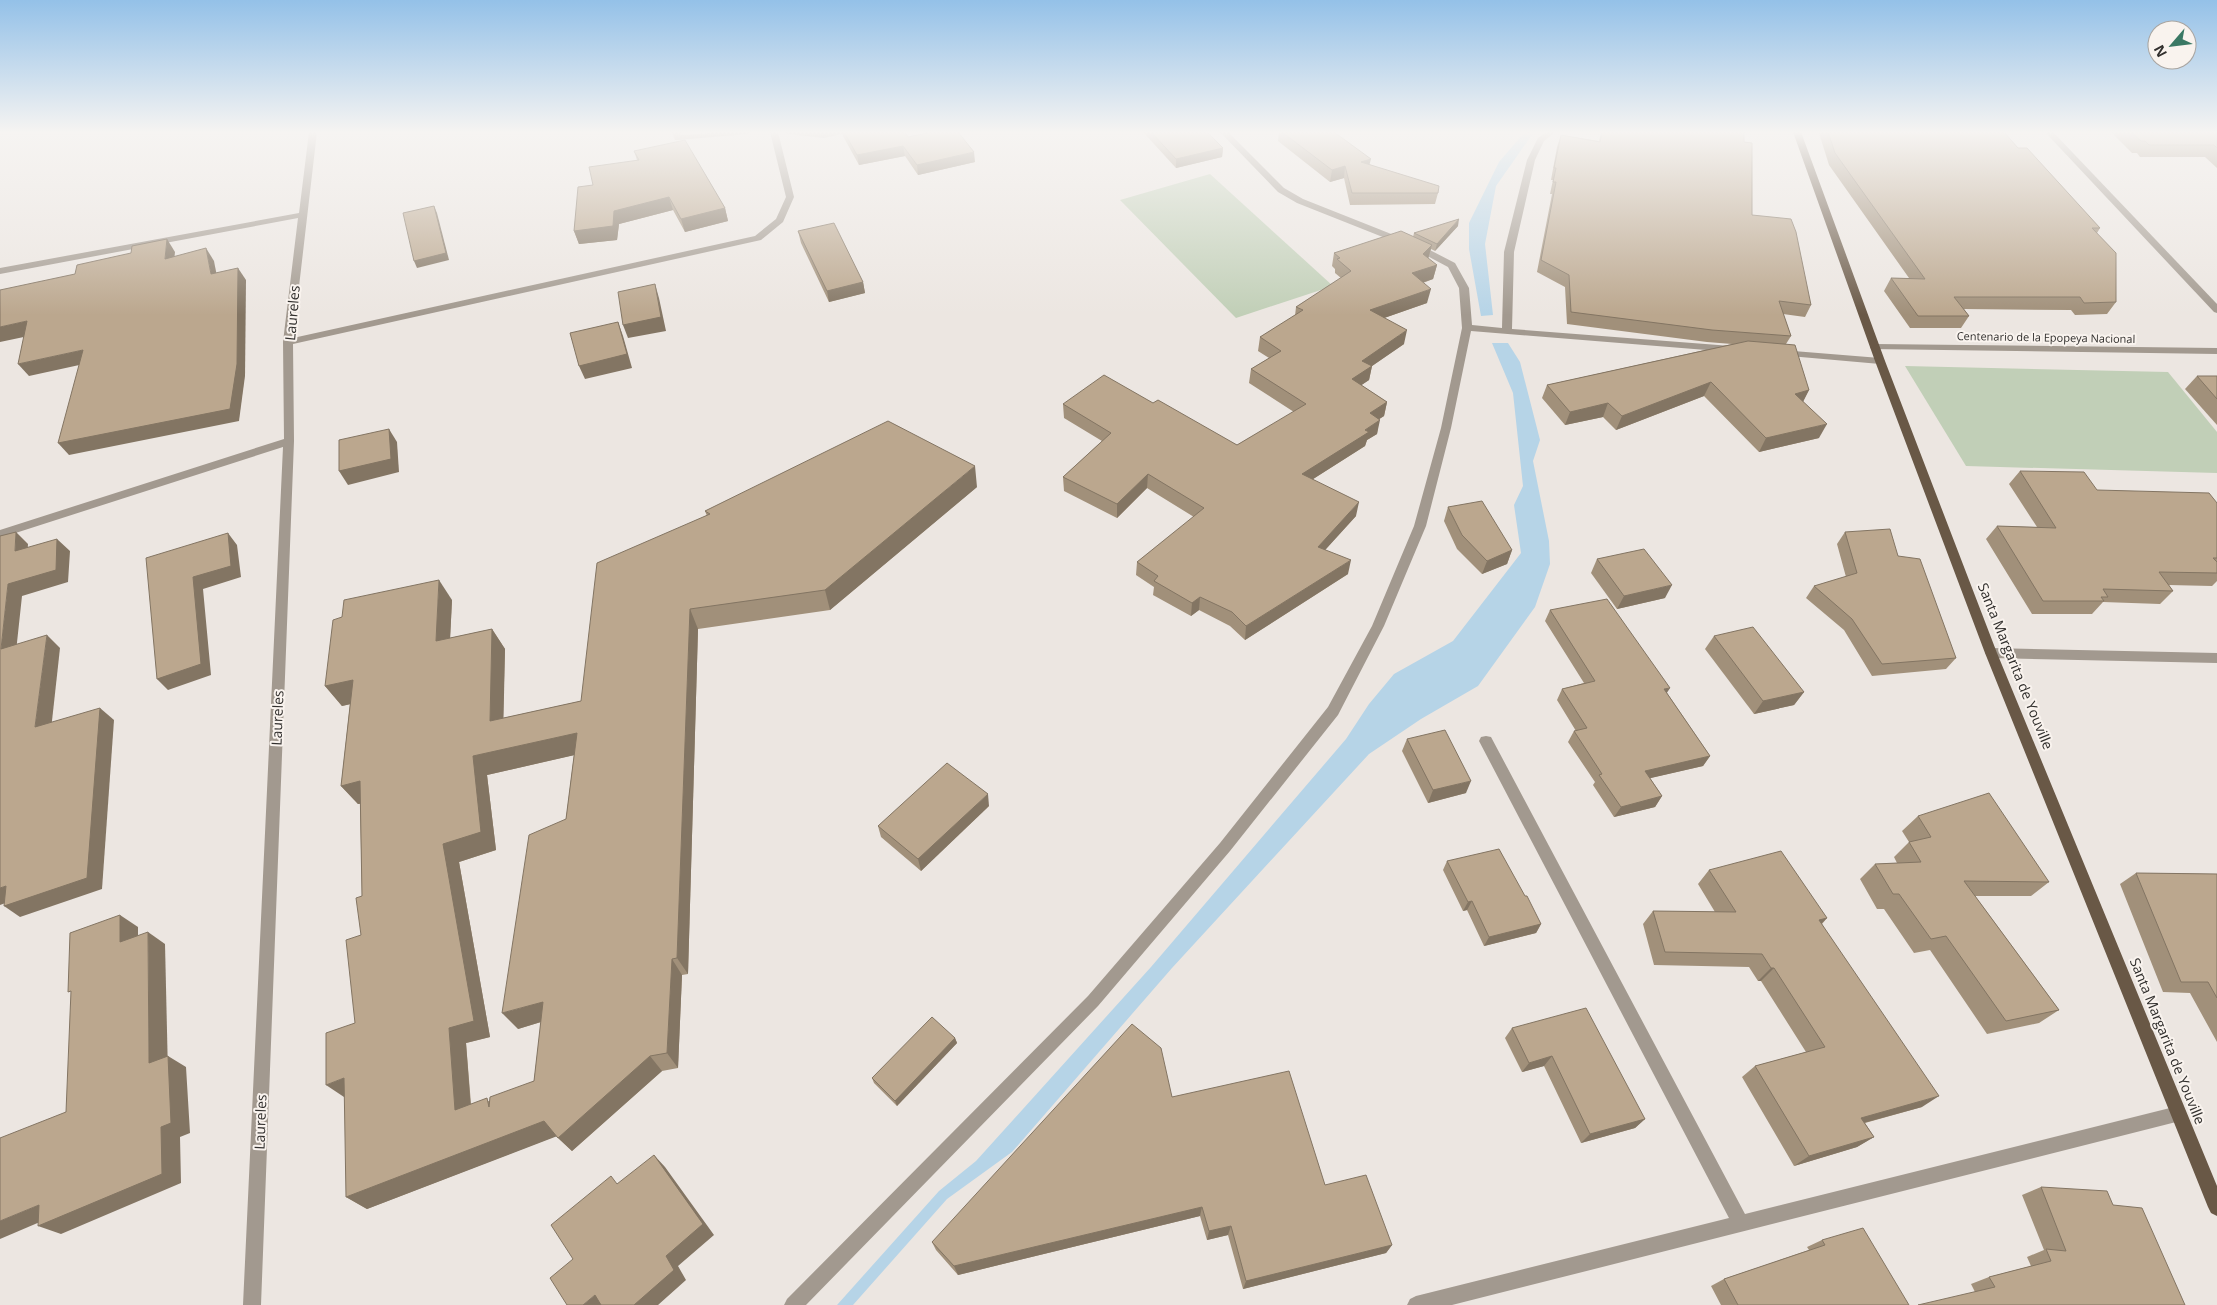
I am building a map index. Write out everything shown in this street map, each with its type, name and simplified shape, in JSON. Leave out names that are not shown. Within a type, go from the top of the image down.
[{"type":"main road","name":"Santa Margarita de Youville","points":[[1819,193],[1880,361],[1991,653],[2178,1114],[2216,1201]]},
{"type":"street","name":"Laureles","points":[[252,1305],[289,441],[288,342],[305,193]]},
{"type":"street","points":[[288,342],[758,238],[780,220],[790,197],[789,193]]},
{"type":"street","points":[[793,1305],[1093,1001],[1225,847],[1333,711],[1378,626],[1420,526],[1446,428],[1467,328],[1464,288],[1452,265],[1421,249],[1300,201],[1286,193]]},
{"type":"street","points":[[1508,331],[1509,252],[1523,193]]},
{"type":"street","points":[[2106,193],[2217,310]]},
{"type":"street","points":[[0,271],[302,215]]},
{"type":"street","points":[[1467,328],[1742,350]]},
{"type":"street","name":"Centenario de la Epopeya Nacional","points":[[1875,347],[2217,351]]},
{"type":"street","points":[[1772,352],[1880,361]]},
{"type":"street","points":[[0,534],[289,441]]},
{"type":"street","points":[[1991,653],[2217,658]]},
{"type":"street","points":[[1486,741],[1741,1224]]},
{"type":"street","points":[[1416,1305],[2178,1114]]},
{"type":"green space","points":[[1145,193],[1231,193],[1333,286],[1236,318],[1120,200]]},
{"type":"green space","points":[[1905,366],[2168,372],[2217,432],[2217,473],[1966,466]]},
{"type":"water","points":[[1484,193],[1495,193],[1485,244],[1493,315],[1481,316],[1469,249],[1469,223]]},
{"type":"water","points":[[1492,343],[1508,343],[1520,362],[1540,440],[1533,461],[1549,541],[1550,564],[1535,607],[1478,686],[1421,719],[1369,754],[1172,968],[1012,1152],[947,1199],[853,1305],[837,1305],[939,1191],[976,1161],[1151,967],[1346,739],[1369,704],[1394,674],[1453,641],[1521,553],[1514,505],[1523,486],[1513,393]]},
{"type":"building","points":[[577,193],[716,193],[725,208],[681,219],[669,197],[614,211],[613,226],[574,231]]},
{"type":"building","points":[[1554,193],[1752,193],[1752,215],[1791,219],[1796,232],[1811,305],[1779,301],[1791,336],[1712,330],[1571,312],[1569,275],[1541,260]]},
{"type":"building","points":[[1864,193],[2068,193],[2100,228],[2092,228],[2116,253],[2116,302],[2084,303],[2080,297],[1954,297],[1969,316],[1918,316],[1891,278],[1925,279]]},
{"type":"building","points":[[434,206],[446,253],[414,261],[403,213]]},
{"type":"building","points":[[1459,219],[1437,244],[1414,233]]},
{"type":"building","points":[[834,223],[863,282],[827,291],[798,231]]},
{"type":"building","points":[[1401,231],[1432,245],[1423,254],[1437,265],[1412,273],[1431,289],[1370,310],[1407,330],[1362,361],[1372,366],[1352,379],[1387,402],[1370,413],[1380,420],[1365,430],[1369,432],[1302,474],[1359,502],[1318,547],[1351,560],[1246,626],[1232,612],[1200,597],[1192,603],[1154,581],[1158,576],[1137,562],[1204,508],[1148,474],[1117,504],[1063,477],[1111,433],[1063,404],[1104,375],[1153,403],[1158,400],[1237,445],[1306,404],[1251,369],[1281,351],[1260,337],[1303,310],[1296,307],[1351,271],[1337,259],[1340,258],[1334,253]]},
{"type":"building","points":[[167,239],[165,259],[206,248],[211,274],[238,268],[237,364],[230,409],[58,443],[83,350],[18,364],[27,321],[0,327],[0,290],[75,274],[77,265],[131,253],[132,246]]},
{"type":"building","points":[[655,284],[661,317],[623,325],[618,292]]},
{"type":"building","points":[[618,322],[627,354],[579,366],[570,333]]},
{"type":"building","points":[[1748,341],[1795,345],[1809,390],[1795,394],[1827,424],[1766,438],[1711,382],[1622,416],[1608,403],[1570,412],[1547,385]]},
{"type":"building","points":[[2197,376],[2217,376],[2217,399]]},
{"type":"building","points":[[888,421],[975,466],[825,590],[690,609],[677,958],[672,959],[667,1053],[650,1056],[558,1138],[544,1121],[346,1197],[344,1078],[326,1085],[326,1033],[355,1023],[346,940],[361,935],[356,898],[362,896],[360,781],[341,786],[353,680],[325,686],[333,620],[342,617],[344,600],[439,580],[436,641],[492,629],[490,721],[581,701],[597,563],[710,514],[705,511]],"holes":[[[577,733],[566,819],[529,835],[502,1013],[543,1002],[534,1081],[490,1097],[489,1107],[487,1098],[455,1110],[449,1028],[474,1021],[443,844],[481,832],[473,756]]]},
{"type":"building","points":[[389,429],[391,459],[339,471],[339,440]]},
{"type":"building","points":[[2020,471],[2084,472],[2097,490],[2209,493],[2217,503],[2217,558],[2213,558],[2217,562],[2217,573],[2159,572],[2173,591],[2103,589],[2108,597],[2101,597],[2104,601],[2043,601],[1997,526],[2056,528]]},
{"type":"building","points":[[1482,501],[1512,550],[1487,561],[1462,535],[1448,507]]},
{"type":"building","points":[[1890,529],[1898,556],[1920,559],[1956,658],[1882,664],[1852,619],[1814,586],[1857,573],[1845,532]]},
{"type":"building","points":[[16,532],[15,551],[57,539],[56,570],[8,584],[1,649],[47,635],[35,727],[100,708],[87,878],[4,906],[6,886],[0,888],[0,536]]},
{"type":"building","points":[[228,533],[231,566],[193,577],[201,664],[157,679],[146,558]]},
{"type":"building","points":[[1644,549],[1672,585],[1624,596],[1597,559]]},
{"type":"building","points":[[1607,599],[1670,688],[1664,689],[1710,756],[1645,771],[1662,796],[1621,807],[1599,775],[1602,774],[1574,731],[1587,728],[1562,689],[1595,681],[1550,610]]},
{"type":"building","points":[[1753,627],[1804,692],[1763,701],[1714,636]]},
{"type":"building","points":[[1445,730],[1471,781],[1433,790],[1407,739]]},
{"type":"building","points":[[947,763],[988,794],[918,859],[878,826]]},
{"type":"building","points":[[1989,793],[2049,882],[1964,881],[2059,1010],[2006,1021],[1946,936],[1931,939],[1899,894],[1893,894],[1875,864],[1921,862],[1909,842],[1931,837],[1918,816]]},
{"type":"building","points":[[1499,849],[1541,924],[1489,937],[1472,901],[1468,902],[1447,861]]},
{"type":"building","points":[[1781,851],[1827,918],[1819,920],[1939,1096],[1861,1118],[1874,1137],[1809,1156],[1755,1066],[1825,1047],[1774,968],[1771,968],[1762,954],[1665,952],[1653,911],[1736,912],[1709,870]]},
{"type":"building","points":[[2136,873],[2217,874],[2217,998],[2208,982],[2181,982]]},
{"type":"building","points":[[120,915],[120,942],[148,932],[149,1063],[168,1056],[171,1123],[161,1127],[162,1174],[38,1226],[39,1205],[0,1221],[0,1138],[66,1112],[71,991],[68,992],[70,933]]},
{"type":"building","points":[[1586,1008],[1645,1119],[1590,1134],[1552,1056],[1529,1063],[1512,1028]]},
{"type":"building","points":[[932,1017],[955,1038],[895,1101],[872,1078]]},
{"type":"building","points":[[1132,1024],[1161,1048],[1172,1097],[1289,1071],[1325,1185],[1366,1175],[1392,1245],[1246,1281],[1231,1226],[1209,1231],[1202,1207],[954,1266],[932,1242]]},
{"type":"building","points":[[654,1155],[703,1224],[666,1256],[674,1270],[634,1305],[601,1305],[595,1295],[583,1305],[567,1305],[550,1278],[573,1259],[551,1225],[611,1176],[617,1184]]},
{"type":"building","points":[[2041,1187],[2107,1191],[2113,1205],[2142,1208],[2185,1305],[1918,1305],[1995,1287],[1989,1277],[2051,1261],[2046,1249],[2066,1251]]},
{"type":"building","points":[[1863,1228],[1909,1305],[1738,1305],[1724,1279],[1825,1245],[1822,1240]]}]
